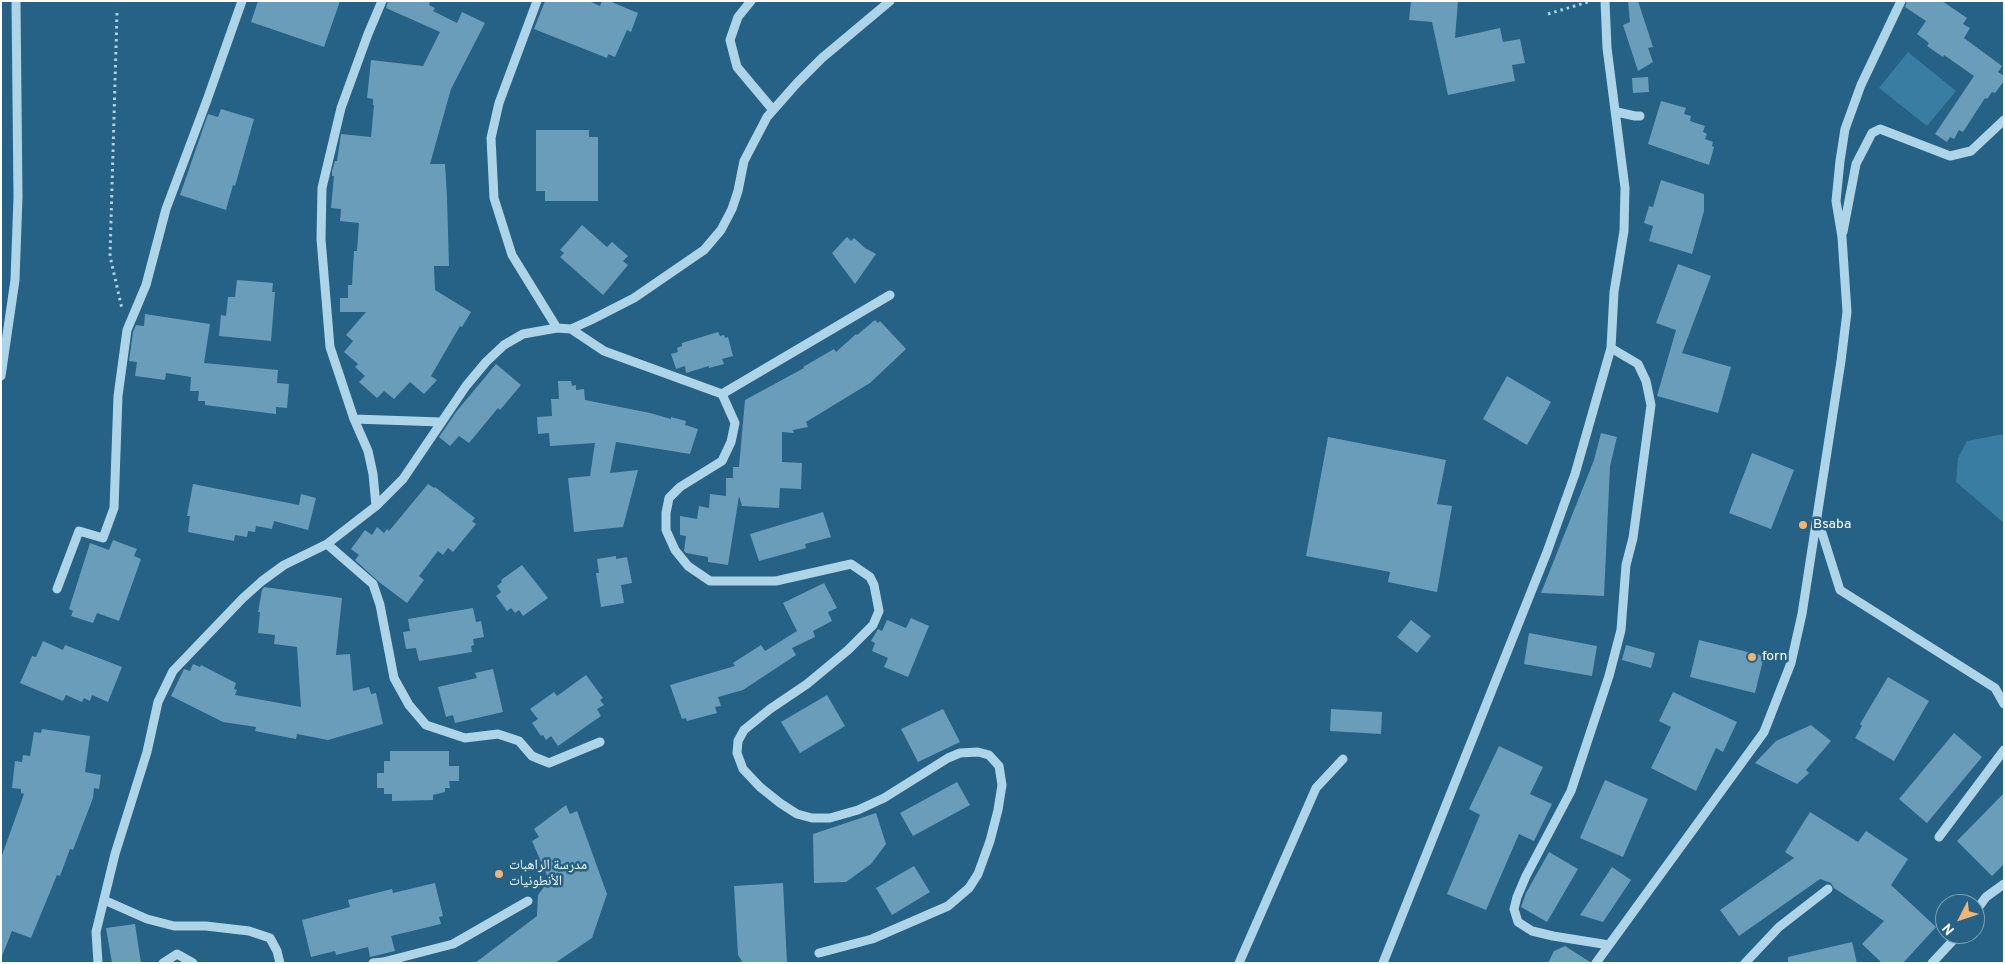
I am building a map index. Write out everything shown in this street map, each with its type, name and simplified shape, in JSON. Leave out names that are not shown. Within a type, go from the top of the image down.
[{"type":"street","points":[[1,376],[15,280],[18,198],[16,1]]},
{"type":"street","points":[[57,589],[79,531],[104,538],[114,508],[118,396],[127,330],[146,285],[166,209],[242,1]]},
{"type":"street","points":[[376,506],[373,474],[368,451],[354,419],[330,347],[322,248],[322,188],[341,108],[382,1]]},
{"type":"street","points":[[537,1],[499,103],[491,138],[494,198],[512,255],[557,328]]},
{"type":"street","points":[[751,1],[738,17],[730,40],[737,67],[773,110]]},
{"type":"street","points":[[571,329],[634,298],[704,250],[721,230],[732,209],[744,161],[767,117],[822,58],[890,1]]},
{"type":"street","points":[[1383,963],[1547,552],[1574,474],[1611,348],[1614,292],[1624,231],[1625,188],[1617,112],[1607,48],[1605,1]]},
{"type":"street","points":[[1596,963],[1764,732],[1791,663],[1802,614],[1847,312],[1842,237],[1836,201],[1845,129],[1861,85],[1901,1]]},
{"type":"street","points":[[1617,112],[1640,116]]},
{"type":"street","points":[[1842,237],[1856,164],[1872,133],[1880,129],[1950,156],[1971,150],[2004,120]]},
{"type":"street","points":[[722,394],[890,295]]},
{"type":"street","points":[[98,963],[96,932],[115,854],[146,752],[158,702],[173,671],[262,581],[284,565],[327,544],[376,506],[403,479],[471,380],[504,345],[523,334],[557,328],[571,329],[604,350],[722,394],[735,423],[731,442],[722,461],[680,487],[669,498],[666,513],[666,530],[675,550],[688,566],[710,581],[776,581],[851,564],[870,577],[878,597],[879,611],[872,625],[848,650],[807,684],[770,709],[744,730],[738,741],[737,752],[743,769],[760,787],[797,814],[812,818],[830,818],[858,810],[875,802],[948,758],[960,753],[978,752],[989,755],[999,766],[1002,785],[998,810],[978,874],[969,888],[948,906],[912,922],[872,939],[819,953]]},
{"type":"street","points":[[1609,945],[1532,931],[1518,922],[1514,910],[1526,876],[1571,791],[1609,676],[1621,630],[1626,565],[1637,512],[1651,405],[1646,381],[1638,364],[1611,348]]},
{"type":"street","points":[[354,419],[441,422]]},
{"type":"street","points":[[1816,514],[1840,590],[1995,688],[2004,704]]},
{"type":"street","points":[[327,544],[374,584],[380,604],[394,678],[409,704],[426,725],[465,738],[498,734],[519,741],[532,756],[549,763],[600,742]]},
{"type":"street","points":[[1939,837],[2004,750]]},
{"type":"street","points":[[1239,963],[1316,788],[1343,759]]},
{"type":"street","points":[[1985,898],[2004,884]]},
{"type":"street","points":[[1746,963],[1779,927],[1828,889]]},
{"type":"street","points":[[104,900],[147,919],[174,926],[206,926],[249,931],[270,938],[277,951],[280,963]]},
{"type":"street","points":[[373,963],[453,944],[528,902]]},
{"type":"street","points":[[1932,963],[1950,944]]},
{"type":"street","points":[[163,963],[177,954],[193,963]]},
{"type":"path","points":[[1548,14],[1591,1]]},
{"type":"path","points":[[117,13],[110,256],[127,330]]},
{"type":"shaded area","points":[[1908,52],[1956,91],[1927,126],[1879,88]]},
{"type":"shaded area","points":[[2004,434],[2004,523],[1956,482],[1958,458],[1967,441]]},
{"type":"building","points":[[258,1],[340,1],[324,47],[251,22]]},
{"type":"building","points":[[388,1],[430,1],[429,5],[435,8],[433,11],[457,23],[462,12],[485,23],[451,89],[430,164],[445,164],[447,197],[449,266],[434,266],[435,290],[471,312],[462,327],[460,326],[431,376],[437,380],[424,394],[410,382],[394,399],[384,391],[377,398],[359,382],[365,376],[355,367],[358,364],[344,352],[353,341],[346,335],[366,312],[340,312],[340,298],[348,298],[348,285],[352,285],[354,251],[357,251],[359,223],[340,221],[341,209],[331,208],[334,176],[332,176],[332,171],[335,161],[337,161],[341,134],[371,137],[374,105],[373,99],[367,98],[371,60],[423,66],[440,32],[386,8]]},
{"type":"building","points":[[545,1],[589,1],[600,6],[602,1],[609,1],[638,13],[631,32],[627,30],[615,57],[608,54],[607,58],[534,29]]},
{"type":"building","points":[[1411,1],[1458,1],[1455,38],[1500,28],[1503,42],[1520,39],[1525,63],[1512,65],[1515,81],[1448,95],[1432,22],[1409,20]]},
{"type":"building","points":[[1628,1],[1638,1],[1653,47],[1648,48],[1653,62],[1638,71],[1623,25],[1630,22]]},
{"type":"building","points":[[1907,1],[1942,1],[1967,18],[1963,24],[1970,28],[1964,38],[2002,66],[1998,72],[2004,76],[2004,81],[1995,93],[1992,92],[1987,99],[1985,98],[1963,132],[1959,130],[1954,139],[1950,137],[1947,142],[1935,134],[1974,76],[1944,55],[1943,57],[1927,46],[1929,43],[1917,34],[1926,21],[1905,7]]},
{"type":"building","points":[[1648,77],[1649,92],[1633,93],[1632,78]]},
{"type":"building","points":[[1661,101],[1686,108],[1684,114],[1691,116],[1690,121],[1705,126],[1703,132],[1707,134],[1705,139],[1713,142],[1712,146],[1714,147],[1709,165],[1648,144]]},
{"type":"building","points":[[221,109],[254,119],[235,186],[233,185],[226,210],[180,195],[208,114],[218,117]]},
{"type":"building","points":[[536,130],[589,130],[589,137],[598,137],[598,201],[545,201],[545,191],[536,191]]},
{"type":"building","points":[[1661,180],[1704,194],[1704,211],[1692,254],[1649,241],[1653,226],[1644,223],[1649,206],[1653,207]]},
{"type":"building","points":[[582,225],[607,247],[612,242],[628,256],[623,261],[628,265],[603,295],[560,257],[564,253],[560,250]]},
{"type":"building","points":[[847,237],[851,241],[854,238],[865,248],[876,254],[855,284],[832,253]]},
{"type":"building","points":[[1678,264],[1711,276],[1682,353],[1731,367],[1718,413],[1657,396],[1676,330],[1656,323]]},
{"type":"building","points":[[237,280],[273,283],[272,292],[275,292],[271,341],[219,336],[221,315],[226,316],[228,297],[235,297]]},
{"type":"building","points":[[145,314],[210,324],[204,363],[278,370],[277,383],[289,384],[287,408],[276,407],[276,414],[205,405],[205,401],[198,401],[199,391],[190,391],[191,377],[166,373],[165,380],[135,376],[137,362],[129,361],[133,332],[136,325],[144,326]]},
{"type":"building","points":[[875,320],[878,323],[880,321],[906,349],[870,383],[806,422],[808,427],[793,430],[794,433],[782,432],[782,462],[802,463],[801,489],[780,488],[779,508],[742,506],[739,496],[728,565],[708,562],[708,557],[686,553],[684,551],[686,536],[680,535],[680,516],[697,519],[699,506],[709,508],[710,494],[726,496],[726,478],[733,478],[733,467],[739,467],[745,400],[804,368],[834,349],[836,352]]},
{"type":"building","points":[[718,332],[720,336],[728,337],[733,356],[722,359],[724,364],[709,368],[709,366],[686,373],[685,366],[676,369],[671,354],[678,352],[677,348],[682,346],[682,343]]},
{"type":"building","points":[[496,364],[521,385],[500,410],[498,408],[469,443],[459,436],[450,446],[439,437],[456,412]]},
{"type":"building","points":[[1507,376],[1551,402],[1527,445],[1483,419]]},
{"type":"building","points":[[558,381],[571,381],[572,386],[576,385],[576,390],[584,389],[585,400],[671,419],[671,417],[686,421],[685,425],[698,429],[690,454],[616,442],[610,473],[638,470],[623,527],[574,532],[568,478],[590,476],[595,443],[550,446],[549,433],[538,434],[537,417],[552,416],[551,399],[559,399]]},
{"type":"building","points":[[1601,433],[1617,437],[1610,466],[1604,596],[1541,593],[1594,460]]},
{"type":"building","points":[[1328,437],[1446,460],[1437,504],[1452,506],[1437,592],[1388,582],[1390,572],[1306,556]]},
{"type":"building","points":[[1752,453],[1794,470],[1771,529],[1729,513]]},
{"type":"building","points":[[193,484],[299,505],[301,494],[316,498],[308,530],[274,521],[272,529],[256,526],[255,532],[248,531],[247,537],[235,535],[234,541],[188,532],[190,516],[187,516]]},
{"type":"building","points":[[428,484],[435,487],[475,518],[472,521],[476,524],[453,552],[448,548],[443,555],[438,551],[419,576],[424,580],[407,603],[379,582],[355,560],[359,555],[351,549],[365,530],[372,535],[377,527],[384,533],[387,529],[389,531]]},
{"type":"building","points":[[823,512],[831,537],[805,544],[806,548],[759,561],[750,534]]},
{"type":"building","points":[[113,540],[137,549],[134,556],[141,559],[119,621],[97,613],[93,623],[71,616],[73,611],[69,609],[90,543],[109,550]]},
{"type":"building","points":[[616,556],[616,559],[627,557],[632,583],[621,585],[624,603],[601,607],[596,573],[599,573],[597,559]]},
{"type":"building","points":[[522,565],[548,598],[523,616],[519,610],[515,613],[511,608],[507,611],[496,596],[501,592],[497,586],[502,582],[501,580]]},
{"type":"building","points":[[824,583],[837,608],[828,612],[832,621],[813,631],[815,637],[792,648],[796,655],[743,690],[718,697],[721,706],[715,707],[717,713],[687,721],[686,718],[682,719],[670,685],[735,666],[733,663],[761,645],[765,651],[797,631],[783,603]]},
{"type":"building","points":[[264,587],[342,598],[336,655],[350,654],[353,691],[369,687],[371,694],[376,693],[383,724],[328,740],[297,734],[296,739],[255,731],[256,727],[223,722],[171,696],[184,669],[190,671],[193,664],[200,667],[201,665],[236,683],[234,689],[237,690],[235,695],[301,707],[297,647],[274,644],[275,635],[258,633],[260,612],[258,612]]},
{"type":"building","points":[[473,608],[476,622],[481,621],[484,637],[473,639],[472,652],[419,661],[416,648],[406,649],[403,632],[410,631],[408,619]]},
{"type":"building","points":[[911,618],[929,626],[908,677],[884,667],[888,658],[872,651],[875,643],[871,641],[878,629],[882,631],[887,620],[906,628]]},
{"type":"building","points":[[1411,620],[1431,636],[1417,653],[1397,637]]},
{"type":"building","points":[[1529,633],[1597,646],[1592,676],[1524,664]]},
{"type":"building","points":[[1699,640],[1764,656],[1755,693],[1690,677]]},
{"type":"building","points":[[43,641],[63,650],[65,645],[122,667],[108,702],[92,695],[90,701],[84,698],[82,702],[66,695],[63,701],[20,683],[32,656],[36,657]]},
{"type":"building","points":[[1626,645],[1655,653],[1651,668],[1622,660]]},
{"type":"building","points":[[493,669],[503,712],[455,723],[453,715],[446,717],[438,687],[477,678],[475,673]]},
{"type":"building","points":[[586,675],[603,698],[600,700],[604,705],[597,709],[601,716],[558,746],[551,736],[546,740],[532,723],[538,719],[530,709],[554,692],[557,696]]},
{"type":"building","points":[[1888,677],[1929,701],[1894,761],[1855,738],[1862,726],[1860,724]]},
{"type":"building","points":[[1673,692],[1737,722],[1723,752],[1716,748],[1696,791],[1651,768],[1671,727],[1659,721]]},
{"type":"building","points":[[827,695],[845,726],[800,753],[781,722]]},
{"type":"building","points":[[943,709],[960,742],[918,762],[901,729]]},
{"type":"building","points":[[1331,709],[1382,712],[1381,734],[1330,731]]},
{"type":"building","points":[[1811,725],[1831,741],[1806,770],[1809,773],[1797,784],[1755,763],[1776,741]]},
{"type":"building","points":[[42,729],[90,736],[85,772],[101,775],[99,789],[94,788],[93,798],[73,850],[70,849],[60,876],[57,875],[31,938],[12,931],[2,956],[1,858],[24,794],[21,793],[21,789],[12,788],[15,761],[22,762],[23,755],[30,756],[34,732],[41,733]]},
{"type":"building","points":[[1954,733],[1982,757],[1927,823],[1899,799]]},
{"type":"building","points":[[1499,746],[1543,767],[1530,794],[1552,804],[1534,841],[1519,834],[1486,910],[1447,894],[1480,815],[1469,809]]},
{"type":"building","points":[[390,751],[449,751],[449,766],[459,766],[459,781],[449,781],[450,788],[445,788],[445,792],[433,795],[433,800],[392,801],[392,794],[384,794],[384,788],[377,788],[377,773],[384,773],[384,761],[390,761]]},
{"type":"building","points":[[1605,780],[1648,799],[1623,857],[1580,838]]},
{"type":"building","points":[[957,782],[970,805],[913,836],[900,813]]},
{"type":"building","points":[[2004,793],[2004,864],[1992,876],[1957,841]]},
{"type":"building","points":[[566,805],[570,814],[577,811],[607,894],[592,938],[555,963],[475,963],[537,916],[538,895],[549,880],[532,841],[539,837],[534,829]]},
{"type":"building","points":[[1810,812],[1858,842],[1866,831],[1908,859],[1891,885],[1935,928],[1903,963],[1882,963],[1862,944],[1884,921],[1834,888],[1831,883],[1820,879],[1739,936],[1720,910],[1794,858],[1785,852]]},
{"type":"building","points":[[876,813],[886,844],[871,864],[846,882],[814,883],[813,834]]},
{"type":"building","points":[[1549,852],[1578,869],[1547,922],[1521,907],[1526,893]]},
{"type":"building","points":[[914,866],[930,892],[892,915],[876,888]]},
{"type":"building","points":[[1612,867],[1631,880],[1603,922],[1580,915]]},
{"type":"building","points":[[435,883],[443,916],[439,917],[441,924],[391,936],[395,951],[370,957],[368,947],[336,955],[335,951],[311,957],[302,920],[350,907],[348,900],[392,889],[393,893]]},
{"type":"building","points":[[783,883],[787,963],[743,963],[738,955],[734,886]]},
{"type":"building","points":[[135,924],[141,963],[112,963],[106,928]]},
{"type":"building","points":[[1852,942],[1857,963],[1788,963],[1788,957]]},
{"type":"building","points":[[1565,946],[1590,963],[1548,963],[1554,951]]},
{"type":"place","name":"Bsaba","points":[[1803,525]]},
{"type":"place","name":"forn","points":[[1752,657]]},
{"type":"place","name":"مدرسة الراهبات الأنطونيات","points":[[499,874]]}]
